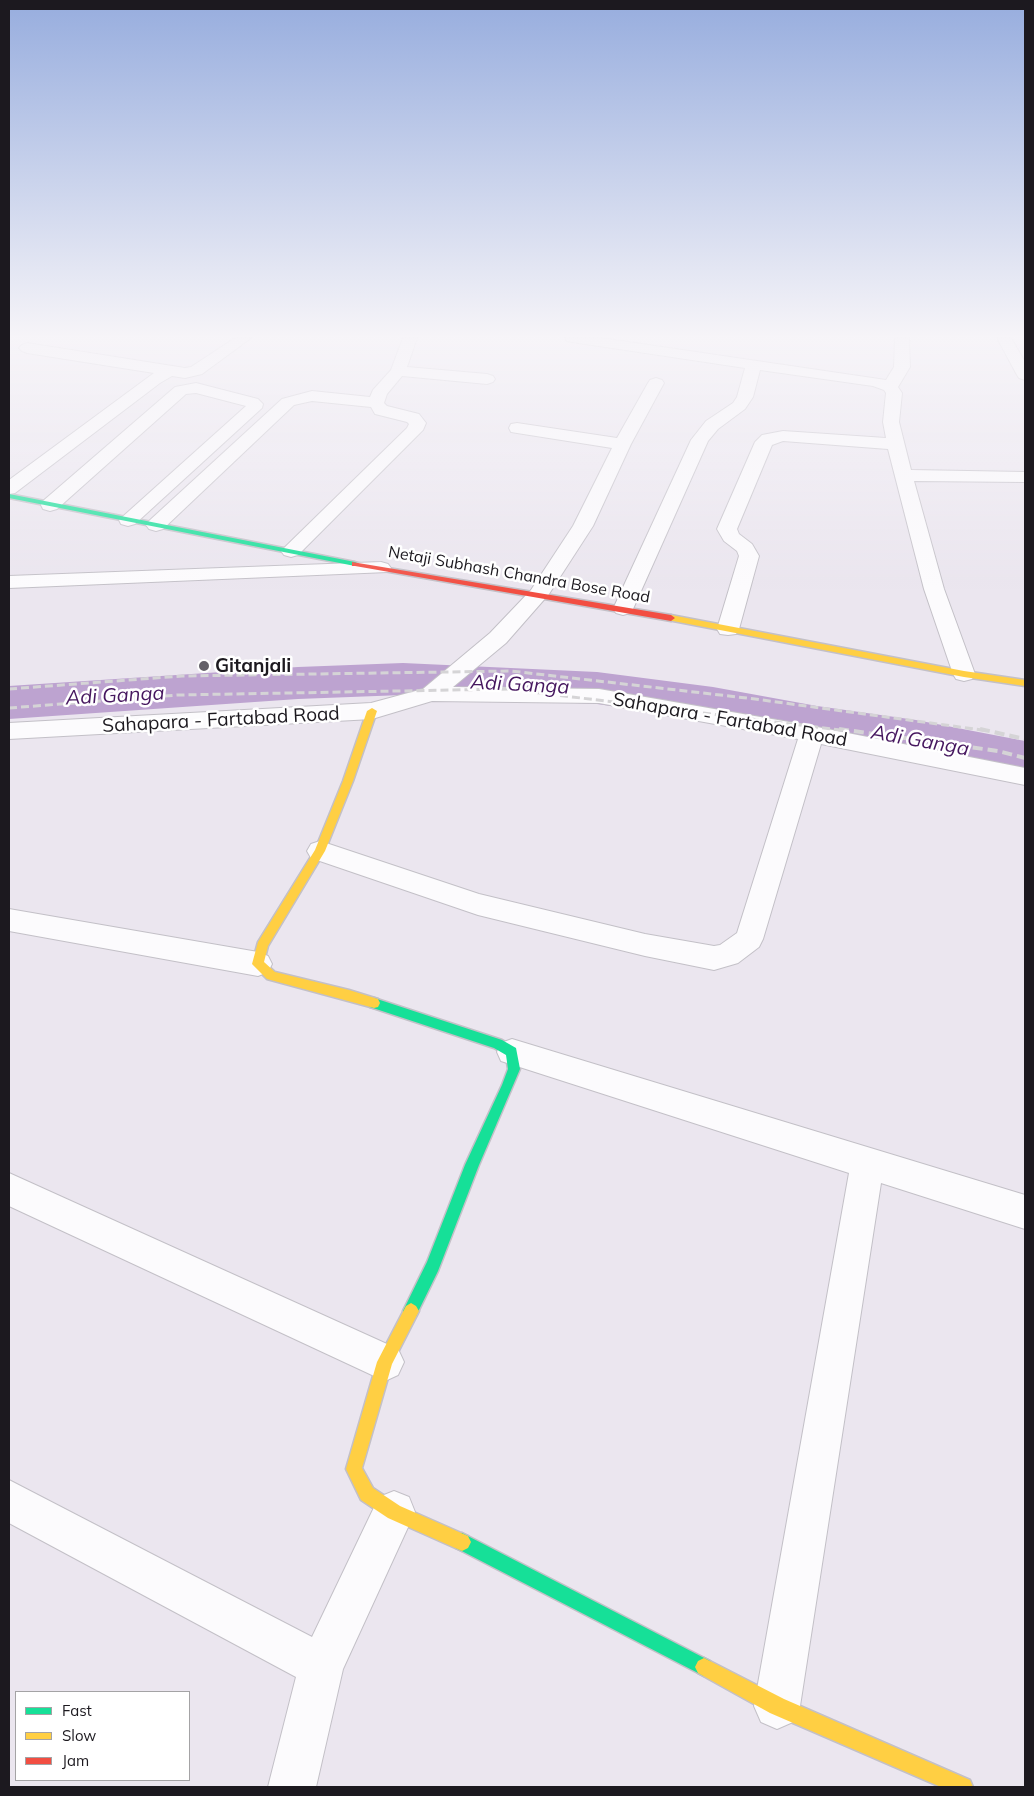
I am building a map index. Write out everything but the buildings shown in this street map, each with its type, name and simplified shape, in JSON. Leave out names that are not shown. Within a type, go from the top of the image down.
[{"type":"main road","name":"Netaji Subhash Chandra Bose Road","points":[[9,496],[381,568],[539,594],[964,674],[1025,683]]},
{"type":"main road","points":[[372,711],[348,781],[320,851],[262,945],[258,964],[271,976],[350,995],[498,1044],[512,1052],[514,1068],[472,1165],[433,1266],[385,1362],[354,1469],[367,1494],[394,1512],[468,1544],[777,1706],[963,1787]]},
{"type":"street","points":[[9,489],[99,422]]},
{"type":"street","points":[[50,504],[144,422]]},
{"type":"street","points":[[128,520],[238,422]]},
{"type":"street","points":[[156,525],[267,422]]},
{"type":"street","points":[[291,551],[415,430],[417,422]]},
{"type":"street","points":[[434,692],[498,638],[539,594],[583,526],[634,422]]},
{"type":"street","points":[[623,609],[700,440],[717,422]]},
{"type":"street","points":[[891,422],[895,444],[934,589],[964,674]]},
{"type":"street","points":[[93,426],[131,433]]},
{"type":"street","points":[[517,428],[622,444]]},
{"type":"street","points":[[728,629],[749,556],[745,548],[731,537],[727,530],[764,442],[768,439],[783,436],[895,444]]},
{"type":"street","points":[[903,475],[1025,477]]},
{"type":"street","points":[[12,580],[381,568]]},
{"type":"street","name":"Sahapara - Fartabad Road","points":[[9,731],[372,711],[434,692],[599,696],[812,734],[1025,776]]},
{"type":"street","points":[[320,851],[478,904],[645,945],[714,958],[728,955],[749,939],[812,734]]},
{"type":"street","points":[[9,920],[258,964]]},
{"type":"street","points":[[512,1052],[1025,1212]]},
{"type":"street","points":[[777,1706],[868,1162]]},
{"type":"street","points":[[9,1189],[385,1362]]},
{"type":"street","points":[[9,1501],[321,1666]]},
{"type":"street","points":[[292,1787],[321,1666],[394,1512]]},
{"type":"waterway","name":"Adi Ganga","points":[[9,703],[298,683],[403,679],[597,688],[713,704],[817,723],[916,738],[1025,759]]},
{"type":"railway","points":[[9,689],[182,676],[511,671],[755,699],[989,731]]},
{"type":"railway","points":[[9,708],[178,695],[508,689],[848,731]]},
{"type":"railway","points":[[839,729],[998,751],[1025,758]]},
{"type":"railway","points":[[980,729],[989,731]]},
{"type":"railway","points":[[989,731],[1025,739]]},
{"type":"traffic: fast","points":[[9,496],[355,564]]},
{"type":"traffic: fast","points":[[374,1003],[498,1044],[512,1052],[514,1069],[508,1085],[472,1165],[433,1266],[411,1311]]},
{"type":"traffic: fast","points":[[462,1542],[704,1667]]},
{"type":"traffic: slow","points":[[671,618],[964,674],[1025,683]]},
{"type":"traffic: slow","points":[[372,711],[348,781],[320,851],[262,945],[258,964],[271,976],[374,1003]]},
{"type":"traffic: slow","points":[[411,1311],[385,1362],[354,1469],[367,1494],[394,1512],[462,1542]]},
{"type":"traffic: slow","points":[[704,1667],[777,1706],[963,1787]]},
{"type":"traffic: jam","points":[[355,564],[671,618]]},
{"type":"place","name":"Gitanjali","points":[[204,666]]}]
